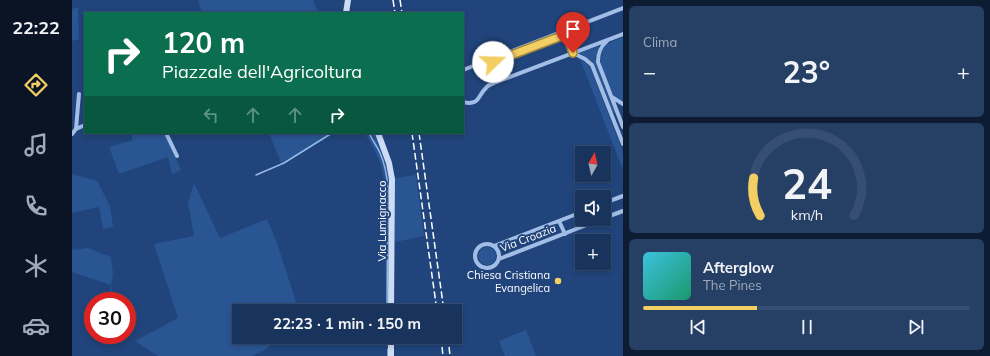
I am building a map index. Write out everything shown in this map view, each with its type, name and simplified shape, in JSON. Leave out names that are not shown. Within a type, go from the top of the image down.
[{"type":"main road","points":[[346,12],[348,0]]},
{"type":"main road","name":"Via Lumignacco","points":[[378,134],[389,163],[392,179],[391,304]]},
{"type":"main road","points":[[391,344],[391,356]]},
{"type":"street","points":[[464,70],[623,8]]},
{"type":"street","points":[[574,27],[571,31],[570,38],[573,53],[585,59],[592,65],[623,144]]},
{"type":"street","points":[[464,102],[471,103],[478,100],[484,89],[489,85],[623,34]]},
{"type":"street","points":[[485,62],[493,62],[563,36],[570,38]]},
{"type":"street","points":[[614,37],[600,48],[598,62],[610,95],[621,118],[623,127]]},
{"type":"street","points":[[76,129],[79,94]]},
{"type":"street","points":[[610,95],[623,104]]},
{"type":"street","points":[[611,113],[621,118]]},
{"type":"street","points":[[617,128],[623,113]]},
{"type":"street","points":[[72,134],[76,129],[84,125]]},
{"type":"street","points":[[166,134],[177,156]]},
{"type":"street","points":[[611,200],[623,196]]},
{"type":"street","name":"Via Croazia","points":[[611,216],[623,211]]},
{"type":"street","name":"Via Croazia","points":[[575,214],[494,246],[487,244],[480,246],[475,252],[475,260],[480,266],[487,268],[494,266],[499,259],[585,226]]},
{"type":"street","name":"Via Croazia","points":[[559,220],[564,234]]},
{"type":"street","name":"Via Croazia","points":[[494,246],[498,252],[499,259]]},
{"type":"shaded area","points":[[198,0],[313,0],[318,12],[202,12]]},
{"type":"shaded area","points":[[78,7],[79,39],[72,41],[72,9]]},
{"type":"shaded area","points":[[623,37],[623,101],[616,97],[611,91],[601,63],[601,56],[604,48],[608,44]]},
{"type":"shaded area","points":[[599,46],[596,57],[597,64],[616,114],[612,111],[594,65],[579,53]]},
{"type":"shaded area","points":[[580,59],[591,69],[623,152],[623,170]]},
{"type":"shaded area","points":[[131,134],[165,134],[181,170],[172,174],[168,157],[119,174],[109,147],[133,140]]},
{"type":"shaded area","points":[[269,134],[333,134],[282,165]]},
{"type":"shaded area","points":[[366,134],[375,134],[386,163],[389,178],[389,304],[386,304],[385,193],[380,162]]},
{"type":"shaded area","points":[[72,174],[97,181],[110,206],[113,227],[103,229],[99,207],[72,213]]},
{"type":"shaded area","points":[[416,175],[424,236],[395,242],[395,178]]},
{"type":"shaded area","points":[[194,183],[220,238],[267,219],[277,243],[297,304],[232,304],[232,344],[272,344],[263,351],[252,356],[158,356],[136,342],[178,318],[154,244],[194,236],[188,203]]},
{"type":"shaded area","points":[[72,246],[73,250],[88,248],[111,257],[113,275],[111,285],[72,272]]},
{"type":"shaded area","points":[[483,247],[491,247],[496,252],[494,263],[491,265],[483,265],[478,260],[478,252]]},
{"type":"shaded area","points":[[526,330],[536,356],[505,356],[499,341]]},
{"type":"waterway","points":[[256,175],[284,163],[330,134]]},
{"type":"waterway","points":[[370,134],[382,157],[388,184],[387,304]]},
{"type":"waterway","points":[[388,349],[388,356]]},
{"type":"railway","points":[[393,0],[395,12]]},
{"type":"railway","points":[[400,0],[402,12]]},
{"type":"railway","points":[[412,134],[436,304]]},
{"type":"railway","points":[[419,134],[443,304]]},
{"type":"railway","points":[[442,344],[443,356]]},
{"type":"railway","points":[[449,344],[450,356]]},
{"type":"place","name":"Chiesa Cristiana Evangelica","points":[[558,281]]},
{"type":"route","points":[[493,62],[564,35],[570,38],[573,53]]}]
